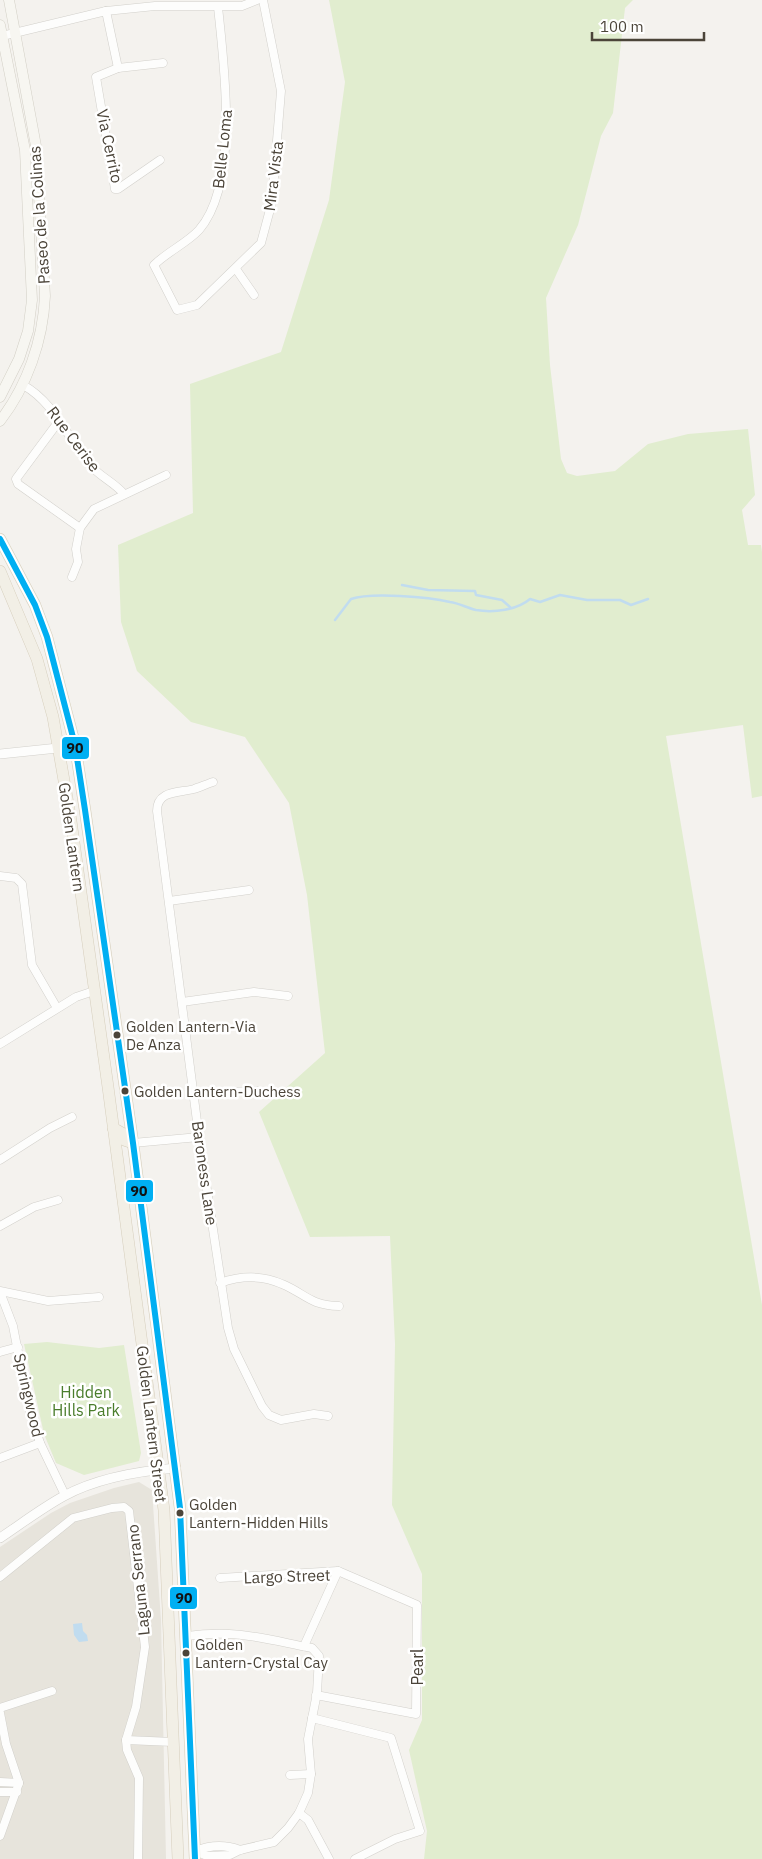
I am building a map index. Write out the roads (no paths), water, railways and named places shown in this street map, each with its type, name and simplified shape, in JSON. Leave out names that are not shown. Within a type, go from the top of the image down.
[{"type":"main road","name":"Paseo de la Colinas","points":[[0,422],[23,385],[41,332],[45,296],[33,122],[9,0]]},
{"type":"main road","name":"Paseo de la Colinas","points":[[0,25],[25,150],[31,277],[31,316],[28,331],[10,378],[0,396]]},
{"type":"main road","points":[[10,378],[23,385]]},
{"type":"main road","name":"Golden Lantern","points":[[0,539],[35,605],[58,680],[75,745],[110,988]]},
{"type":"main road","name":"Golden Lantern","points":[[0,571],[37,659],[52,717],[71,821],[94,991]]},
{"type":"main road","points":[[58,680],[57,689],[66,733],[58,748],[68,752],[72,762],[76,793],[85,810]]},
{"type":"main road","points":[[106,967],[100,970],[94,991],[102,996],[106,1002],[112,1004]]},
{"type":"main road","name":"Golden Lantern Street","points":[[110,988],[133,1143],[180,1508],[187,1636],[193,1856]]},
{"type":"main road","name":"Golden Lantern Street","points":[[94,991],[166,1532],[178,1859]]},
{"type":"main road","points":[[113,1128],[122,1133],[124,1140],[133,1143],[127,1162],[119,1170]]},
{"type":"main road","points":[[177,1822],[193,1856]]},
{"type":"street","points":[[2,36],[106,11],[156,3],[218,7],[242,6],[257,0]]},
{"type":"street","name":"Mira Vista","points":[[177,310],[196,305],[236,269],[261,243],[272,202],[281,91],[263,0]]},
{"type":"street","name":"Belle Loma","points":[[177,310],[154,265],[164,255],[199,230],[215,202],[221,174],[227,106],[218,7]]},
{"type":"street","points":[[106,11],[118,68],[163,63]]},
{"type":"street","name":"Via Cerrito","points":[[118,68],[96,77],[115,189],[118,189],[160,160]]},
{"type":"street","points":[[236,269],[254,295]]},
{"type":"street","name":"Rue Cerise","points":[[23,385],[38,393],[54,411],[90,465],[100,476],[115,483],[124,494]]},
{"type":"street","points":[[59,421],[17,474],[16,479],[18,484],[80,528]]},
{"type":"street","points":[[72,577],[78,562],[76,549],[80,528],[94,509],[166,475]]},
{"type":"street","points":[[0,754],[58,748]]},
{"type":"street","name":"Baroness Lane","points":[[213,782],[194,789],[164,795],[158,802],[158,828],[220,1283],[232,1342],[265,1411],[274,1419],[281,1420],[314,1414],[328,1416]]},
{"type":"street","points":[[0,876],[16,878],[22,884],[32,965],[57,1008]]},
{"type":"street","points":[[168,901],[249,890]]},
{"type":"street","points":[[0,1044],[76,997],[94,991]]},
{"type":"street","points":[[182,1002],[254,992],[288,996]]},
{"type":"street","points":[[194,1093],[257,1091]]},
{"type":"street","points":[[0,1160],[50,1128],[72,1117]]},
{"type":"street","points":[[133,1143],[199,1137]]},
{"type":"street","points":[[0,1226],[34,1207],[58,1200]]},
{"type":"street","points":[[220,1283],[236,1278],[265,1279],[282,1284],[321,1305],[339,1306]]},
{"type":"street","points":[[0,1291],[48,1301],[99,1297]]},
{"type":"street","name":"Springwood","points":[[0,1291],[18,1346],[29,1408],[40,1443],[65,1495]]},
{"type":"street","points":[[0,1352],[18,1346]]},
{"type":"street","points":[[0,1458],[40,1443]]},
{"type":"street","points":[[0,1538],[65,1495],[108,1480],[176,1468]]},
{"type":"street","name":"Laguna Serrano","points":[[0,1577],[73,1518],[112,1508],[124,1507],[129,1511],[145,1647],[136,1707],[126,1740]]},
{"type":"street","name":"Largo Street","points":[[220,1578],[338,1571],[304,1646]]},
{"type":"street","name":"Pearl","points":[[316,1695],[416,1714],[417,1605],[338,1571]]},
{"type":"street","points":[[187,1636],[216,1632],[247,1634],[312,1648],[319,1656],[316,1695],[308,1740],[311,1774],[308,1793],[299,1813],[274,1842],[240,1850],[230,1855],[193,1856]]},
{"type":"street","points":[[0,1708],[52,1691]]},
{"type":"street","points":[[0,1713],[6,1744],[19,1783],[0,1836]]},
{"type":"street","points":[[312,1718],[391,1738],[420,1831],[395,1839],[355,1859]]},
{"type":"street","points":[[138,1859],[138,1778],[127,1750],[126,1740],[173,1742]]},
{"type":"street","points":[[290,1775],[311,1774]]},
{"type":"street","points":[[0,1782],[19,1783]]},
{"type":"street","points":[[0,1792],[17,1792]]},
{"type":"street","points":[[299,1813],[308,1820],[329,1859]]},
{"type":"water","points":[[82,1623],[83,1631],[87,1635],[88,1641],[79,1642],[74,1635],[73,1624]]},
{"type":"waterway","points":[[402,585],[428,590],[475,591],[476,595],[502,600],[510,607]]},
{"type":"waterway","points":[[335,620],[351,599],[372,596],[428,598],[476,610],[490,611],[505,610],[519,606],[530,599],[540,602],[560,595],[587,600],[620,600],[631,605],[648,599]]},
{"type":"place","name":"Golden Lantern-Via De Anza","points":[[117,1035]]},
{"type":"place","name":"Golden Lantern-Duchess","points":[[125,1091]]},
{"type":"place","name":"Golden Lantern-Hidden Hills","points":[[180,1513]]},
{"type":"place","name":"Golden Lantern-Crystal Cay","points":[[186,1653]]},
{"type":"park label","name":"Hidden Hills Park","points":[[86,1401]]}]
